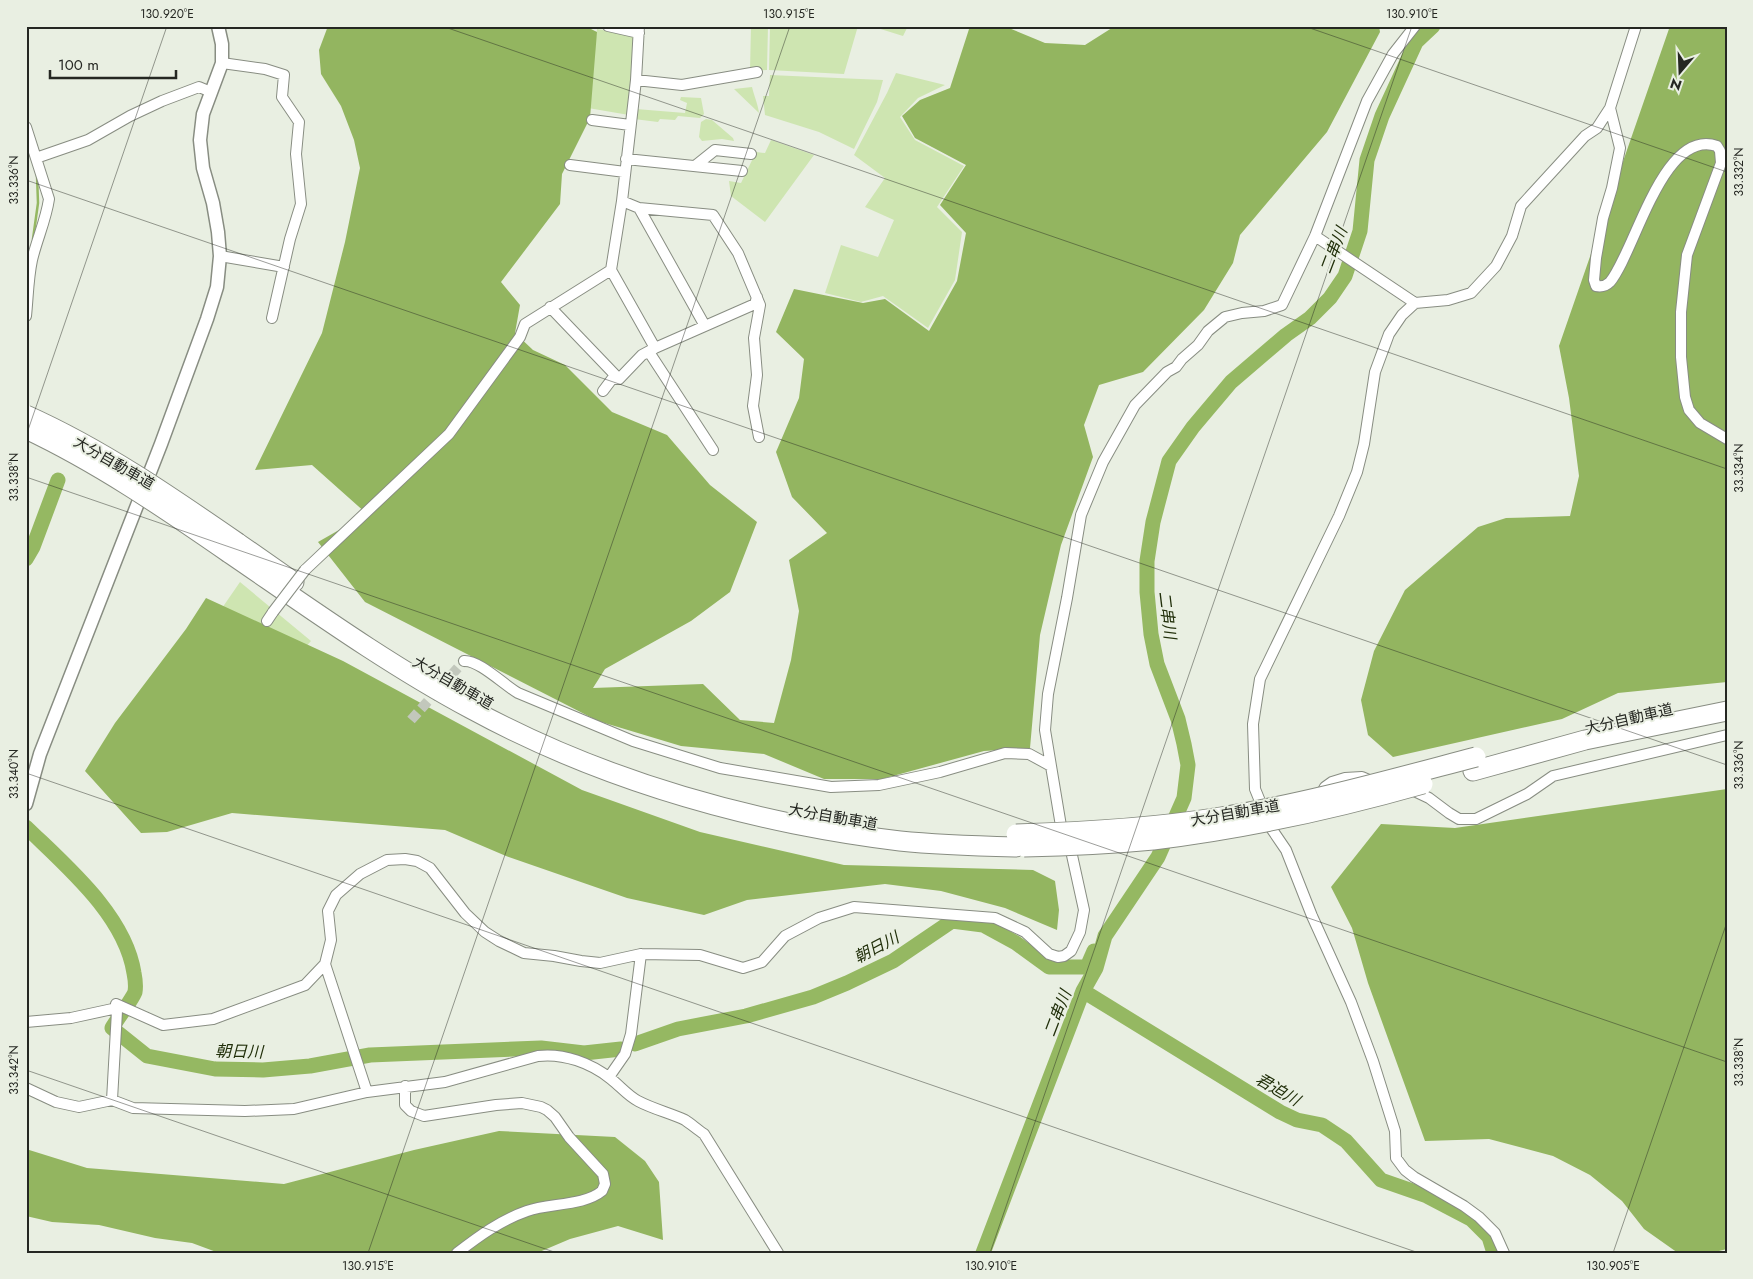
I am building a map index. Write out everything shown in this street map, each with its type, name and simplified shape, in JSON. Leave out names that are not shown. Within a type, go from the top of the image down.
[{"type":"highway","name":"大分自動車道","points":[[26,415],[105,456],[167,494],[234,548],[372,650],[429,686],[472,710],[522,735],[626,778],[689,799],[770,819],[832,831],[899,841],[964,846],[1016,841],[1077,845],[1152,840],[1223,830],[1324,809],[1642,715],[1727,698]]},
{"type":"highway","name":"大分自動車道","points":[[26,429],[98,468],[234,548]]},
{"type":"highway","name":"大分自動車道","points":[[1475,764],[1703,715],[1727,712]]},
{"type":"street","points":[[28,800],[40,754],[161,444],[207,319],[216,287],[220,256],[218,232],[213,203],[203,168],[200,140],[203,114],[222,63],[222,44],[218,26]]},
{"type":"street","points":[[608,26],[639,29],[636,80],[622,201],[611,270],[652,350],[713,450]]},
{"type":"street","points":[[112,1100],[116,1004],[163,1025],[213,1019],[305,985],[325,964],[331,940],[328,911],[336,895],[348,883],[370,868],[387,860],[405,859],[416,861],[430,868],[465,913],[485,932],[524,953],[600,963],[641,954],[700,956],[743,968],[762,962],[785,936],[819,918],[854,907],[994,918],[1025,932],[1049,954],[1058,957],[1064,956],[1071,951],[1080,932],[1084,910],[1066,828],[1062,826],[1046,730],[1048,694],[1069,590],[1081,515],[1103,462],[1135,405],[1167,372],[1176,367],[1182,358],[1198,345],[1208,331],[1225,317],[1264,311],[1282,305],[1315,236],[1367,101],[1393,54],[1415,26]]},
{"type":"street","points":[[1504,1253],[1495,1233],[1479,1217],[1464,1206],[1414,1177],[1405,1170],[1396,1158],[1395,1131],[1373,1061],[1351,1002],[1312,916],[1286,850],[1271,828],[1255,790],[1253,724],[1260,679],[1339,516],[1357,472],[1364,444],[1375,372],[1389,334],[1402,315],[1415,303],[1448,300],[1471,293],[1496,266],[1512,236],[1521,206],[1585,136],[1597,128],[1610,108],[1636,26]]},
{"type":"street","points":[[222,63],[265,69],[284,75],[282,97],[299,122],[296,154],[301,204],[290,239],[272,318]]},
{"type":"street","points":[[636,80],[682,85],[757,72]]},
{"type":"street","points":[[36,158],[88,140],[130,116],[199,87],[211,92]]},
{"type":"street","points":[[1610,108],[1620,148],[1599,242],[1594,280],[1596,286],[1601,287],[1609,283],[1623,262],[1649,202],[1670,169],[1681,156],[1692,147],[1704,144],[1717,146],[1720,151],[1721,163],[1687,255],[1680,312],[1681,357],[1685,397],[1689,410],[1700,423],[1727,439]]},
{"type":"street","points":[[592,120],[630,125]]},
{"type":"street","points":[[26,127],[49,199],[48,211],[28,278],[26,316]]},
{"type":"street","points":[[695,166],[715,150],[752,154]]},
{"type":"street","points":[[626,159],[742,171]]},
{"type":"street","points":[[570,165],[625,172]]},
{"type":"street","points":[[622,201],[639,208],[713,215],[738,253],[760,305],[754,338],[757,375],[753,406],[759,437]]},
{"type":"street","points":[[639,208],[705,326]]},
{"type":"street","points":[[1315,236],[1415,303]]},
{"type":"street","points":[[220,256],[284,267]]},
{"type":"street","points":[[267,621],[304,570],[449,434],[520,337],[525,324],[611,270]]},
{"type":"street","points":[[604,391],[612,379],[619,379],[642,355],[754,304],[757,297]]},
{"type":"street","points":[[550,307],[619,379]]},
{"type":"street","points":[[464,662],[471,662],[480,666],[518,694],[633,741],[720,768],[831,787],[879,786],[940,772],[1005,753],[1029,754],[1051,766]]},
{"type":"street","points":[[1072,853],[1145,850],[1271,828],[1307,818],[1317,808],[1325,787],[1332,782],[1345,778],[1362,777],[1384,786],[1408,788],[1430,798],[1449,813],[1459,818],[1467,820],[1476,819],[1527,794],[1553,776],[1727,735]]},
{"type":"street","points":[[609,1078],[625,1054],[631,1034],[641,954]]},
{"type":"street","points":[[325,964],[367,1092]]},
{"type":"street","points":[[26,1022],[71,1018],[117,1008]]},
{"type":"street","points":[[26,1088],[56,1102],[79,1107],[112,1100],[133,1108],[245,1111],[294,1109],[367,1092],[445,1082],[538,1056],[549,1055],[568,1058],[591,1065],[635,1100],[654,1110],[685,1120],[704,1134],[778,1253]]},
{"type":"street","points":[[405,1086],[405,1105],[411,1111],[424,1116],[496,1105],[533,1105],[547,1110],[603,1174],[605,1179],[602,1192],[593,1198],[529,1210],[489,1229],[457,1253]]},
{"type":"green space","points":[[328,26],[585,26],[597,32],[590,118],[562,174],[560,204],[501,282],[520,305],[515,333],[533,350],[565,365],[612,412],[667,435],[710,485],[757,522],[730,592],[691,621],[605,669],[593,688],[703,684],[740,720],[774,723],[791,660],[799,611],[789,560],[827,533],[792,497],[776,452],[799,398],[804,359],[776,332],[794,289],[863,303],[885,299],[929,331],[957,281],[966,233],[940,205],[966,165],[915,138],[902,116],[920,100],[950,88],[970,26],[1004,26],[1045,43],[1085,45],[1115,26],[1379,26],[1380,32],[1327,132],[1240,235],[1233,263],[1204,310],[1143,372],[1099,385],[1084,425],[1093,457],[1061,545],[1040,635],[1030,748],[984,751],[882,779],[824,779],[764,754],[681,746],[598,721],[365,602],[318,542],[367,514],[312,465],[255,470],[322,333],[345,242],[360,168],[354,140],[341,106],[321,74],[319,50]]},
{"type":"green space","points":[[751,26],[768,26],[767,70],[750,71]]},
{"type":"green space","points":[[770,26],[858,26],[844,74],[769,70]]},
{"type":"green space","points":[[871,26],[908,26],[903,36]]},
{"type":"green space","points":[[1670,26],[1727,26],[1727,682],[1618,693],[1562,719],[1393,757],[1368,735],[1361,700],[1374,651],[1405,590],[1478,527],[1506,518],[1570,516],[1579,476],[1569,398],[1559,346]]},
{"type":"green space","points":[[597,29],[636,36],[629,115],[588,108]]},
{"type":"green space","points":[[896,73],[945,85],[918,98],[900,117],[915,140],[964,166],[937,207],[962,232],[955,280],[928,328],[883,296],[861,302],[825,293],[841,245],[878,257],[894,220],[865,207],[885,178],[854,155]]},
{"type":"green space","points":[[770,75],[883,80],[877,102],[854,149],[819,132],[765,115],[763,96],[769,96]]},
{"type":"green space","points":[[752,87],[758,106],[759,113],[734,89]]},
{"type":"green space","points":[[681,97],[701,98],[704,114],[700,118],[678,116],[675,120],[660,119],[658,122],[634,119],[636,109],[685,113],[687,103],[680,100]]},
{"type":"green space","points":[[706,119],[712,120],[734,141],[722,139],[702,141],[699,137],[701,122]]},
{"type":"green space","points":[[771,140],[814,155],[765,222],[731,196],[729,181],[741,183],[756,152],[765,153]]},
{"type":"green space","points":[[240,582],[311,641],[269,688],[200,640]]},
{"type":"green space","points":[[206,598],[343,661],[582,790],[700,832],[844,865],[1033,870],[1055,881],[1059,910],[1057,930],[1005,908],[941,891],[885,884],[747,900],[704,915],[627,898],[506,856],[445,830],[232,813],[167,832],[141,833],[85,771],[115,723],[186,629]]},
{"type":"green space","points":[[1727,789],[1727,1249],[1711,1253],[1678,1253],[1644,1229],[1622,1201],[1590,1175],[1553,1156],[1489,1139],[1425,1141],[1368,983],[1352,928],[1331,887],[1381,824],[1455,828]]},
{"type":"green space","points":[[499,1131],[615,1137],[645,1161],[659,1182],[663,1240],[618,1226],[570,1239],[537,1253],[219,1253],[192,1243],[155,1238],[99,1225],[52,1222],[26,1216],[26,1149],[87,1168],[284,1184],[414,1150]]},
{"type":"waterway","name":"二串川","points":[[983,1253],[1083,991],[1096,968],[1105,936],[1158,857],[1184,798],[1188,765],[1178,719],[1157,664],[1151,634],[1147,592],[1147,561],[1153,522],[1169,461],[1193,427],[1231,382],[1286,335],[1310,318],[1330,298],[1345,276],[1360,231],[1367,160],[1382,116],[1416,42],[1433,26]]},
{"type":"waterway","points":[[33,239],[38,203],[37,175]]},
{"type":"waterway","name":"朝日川","points":[[26,559],[33,547],[58,480]]},
{"type":"waterway","name":"朝日川","points":[[26,827],[92,893],[119,931],[128,952],[134,975],[135,992],[112,1028],[147,1056],[215,1069],[263,1070],[310,1066],[370,1055],[541,1048],[584,1053],[621,1049]]},
{"type":"waterway","name":"朝日川","points":[[635,1044],[678,1029],[746,1016],[813,997],[893,961],[952,921],[983,925],[1016,943],[1049,967],[1087,967],[1094,951]]},
{"type":"waterway","name":"君迫川","points":[[1083,991],[1280,1112],[1297,1120],[1322,1125],[1346,1141],[1381,1180],[1427,1196],[1471,1219],[1489,1237],[1494,1253]]},
{"type":"tunnel","points":[[411,720],[464,661]]}]
